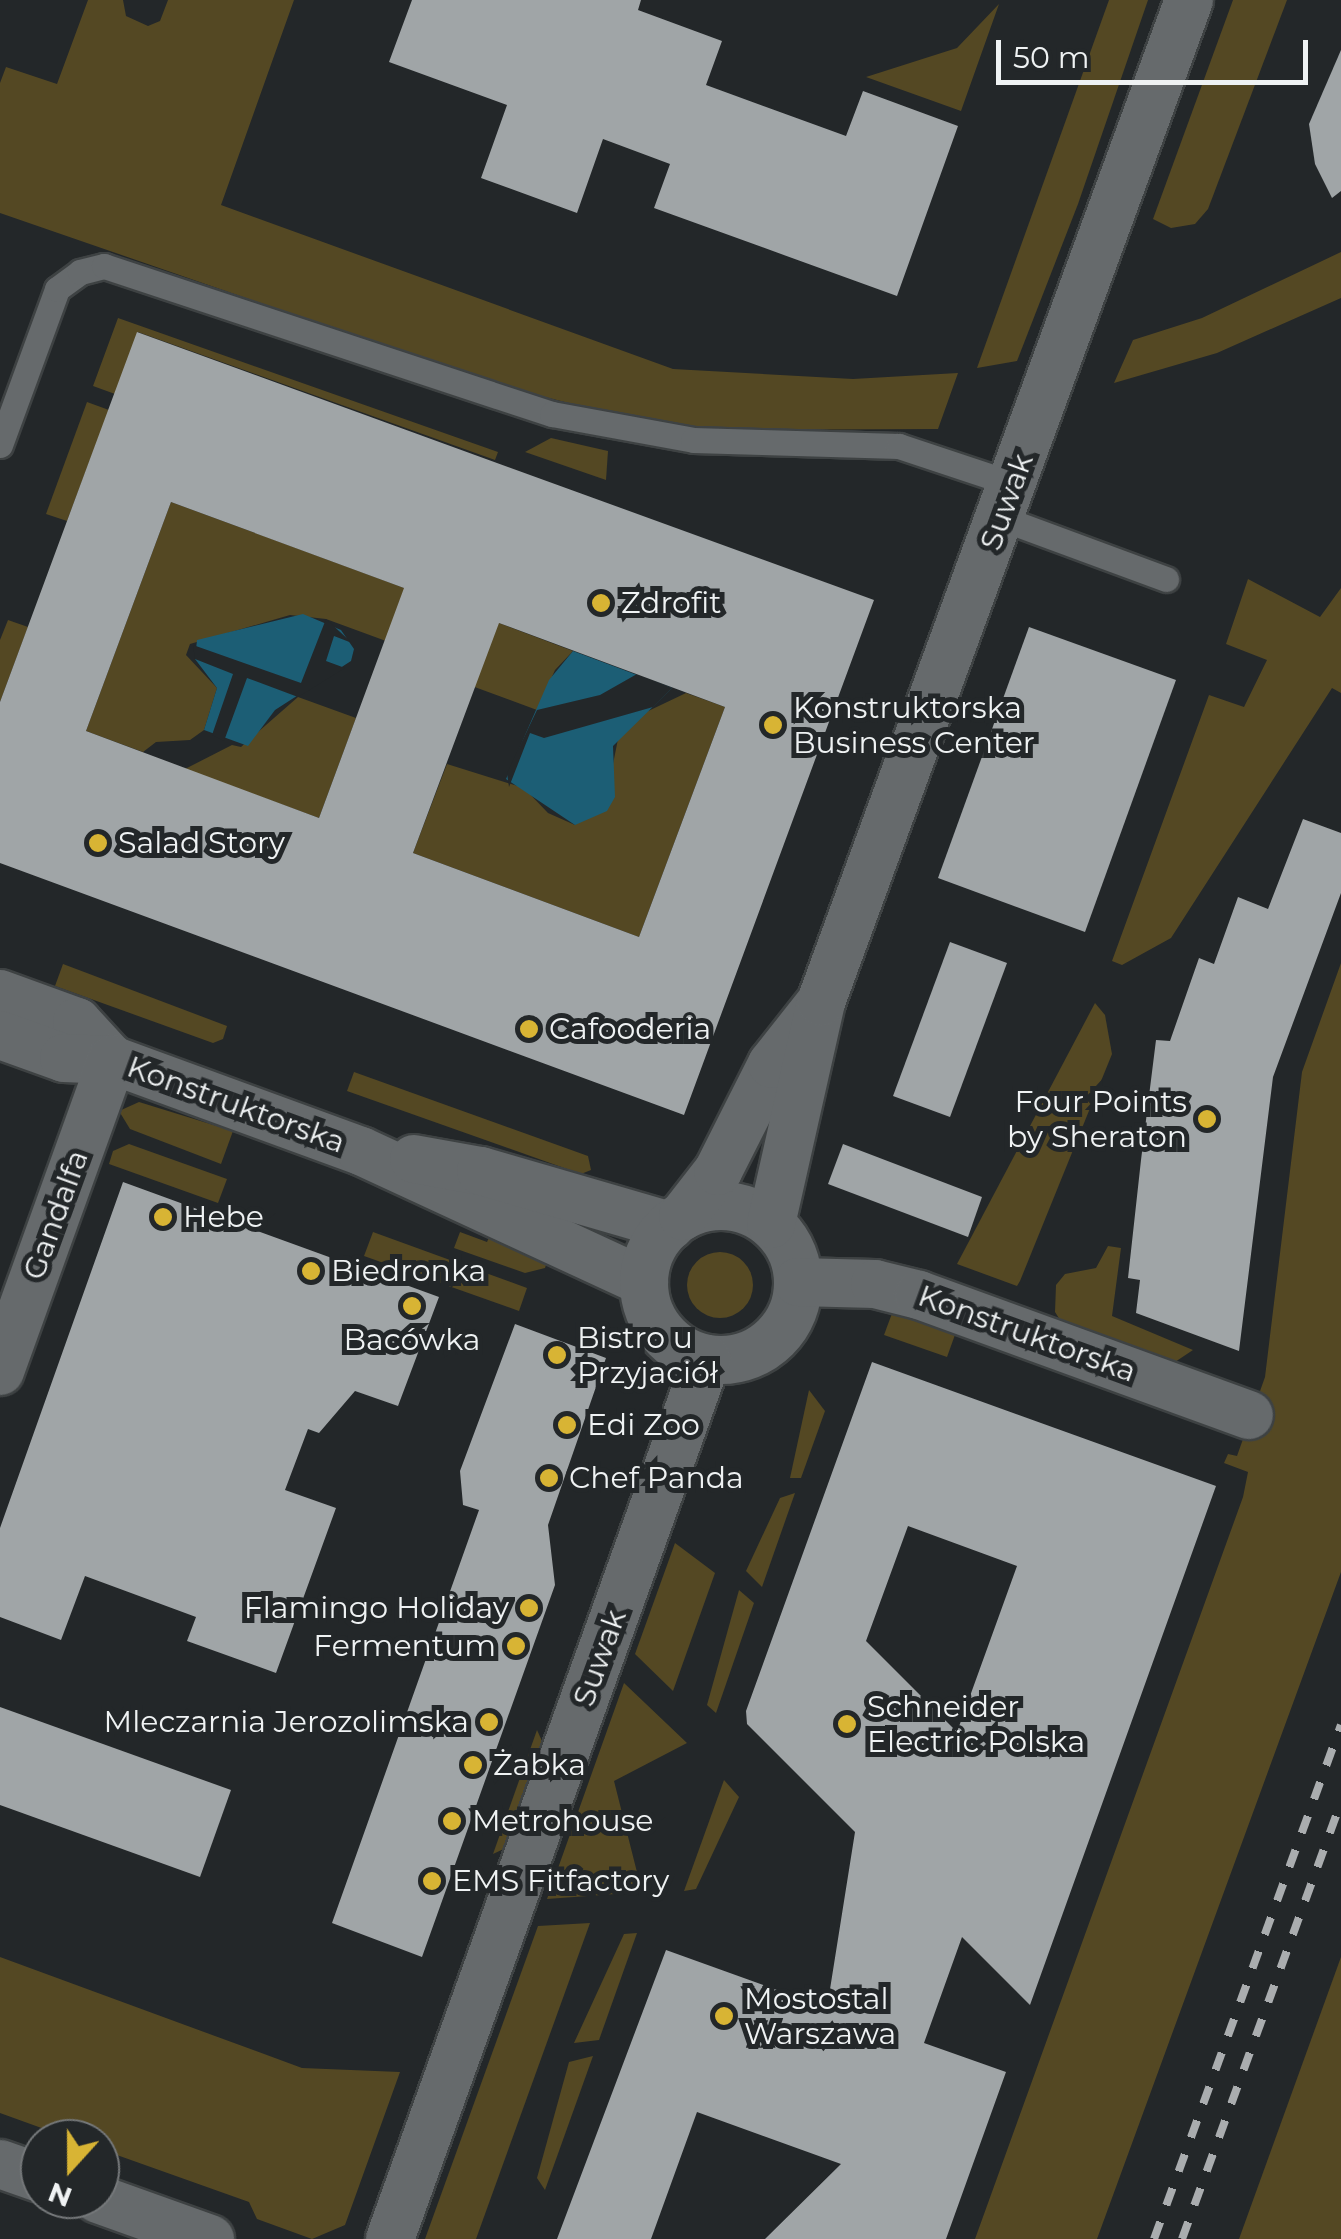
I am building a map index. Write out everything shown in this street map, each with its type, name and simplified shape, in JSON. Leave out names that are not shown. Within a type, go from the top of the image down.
[{"type":"street","name":"Suwak","points":[[771,1224],[774,1190],[812,1064],[821,1002],[1189,0]]},
{"type":"street","name":"Konstruktorska","points":[[0,994],[78,1022],[112,1060]]},
{"type":"street","name":"Suwak","points":[[676,1221],[721,1166],[772,1064],[821,1002]]},
{"type":"street","name":"Konstruktorska","points":[[0,1034],[64,1058],[112,1060],[361,1151],[644,1282]]},
{"type":"street","name":"Gandalfa","points":[[0,1371],[112,1060]]},
{"type":"street","name":"Konstruktorska","points":[[361,1151],[481,1170],[676,1221]]},
{"type":"street","points":[[738,1208],[771,1224],[790,1250],[798,1282],[790,1316],[768,1344],[748,1355],[707,1359],[662,1332],[648,1309],[644,1282],[647,1261],[676,1221],[738,1208]]},
{"type":"street","name":"Konstruktorska","points":[[798,1282],[874,1284],[919,1295],[1249,1415]]},
{"type":"street","name":"Suwak","points":[[390,2239],[707,1359]]},
{"type":"street","points":[[120,2210],[160,2231],[210,2239]]},
{"type":"lane","points":[[0,445],[57,289],[80,272],[104,266],[567,417],[693,440],[899,446],[1166,579]]},
{"type":"shaded area","points":[[88,0],[123,0],[126,16],[148,26],[160,21],[168,0],[294,0],[221,205],[673,369],[853,379],[958,373],[938,429],[732,430],[635,420],[498,385],[0,213],[0,83],[6,67],[57,84]]},
{"type":"shaded area","points":[[1109,0],[1148,0],[1078,204],[1017,361],[977,368]]},
{"type":"shaded area","points":[[1233,0],[1287,0],[1208,209],[1195,224],[1171,228],[1153,219]]},
{"type":"shaded area","points":[[999,4],[961,111],[866,77],[957,48]]},
{"type":"shaded area","points":[[1341,252],[1341,298],[1217,353],[1114,383],[1133,340],[1202,318]]},
{"type":"shaded area","points":[[118,318],[498,452],[495,460],[138,332],[115,394],[93,386]]},
{"type":"shaded area","points":[[87,402],[109,410],[67,521],[46,514]]},
{"type":"shaded area","points":[[551,438],[608,451],[606,480],[525,452]]},
{"type":"shaded area","points":[[171,502],[573,651],[555,670],[537,710],[461,682],[465,670],[326,619],[290,615],[190,644],[186,655],[217,688],[204,730],[190,740],[156,742],[143,752],[86,731]]},
{"type":"shaded area","points":[[1248,579],[1320,617],[1341,588],[1341,693],[1332,688],[1171,938],[1122,965],[1112,961],[1209,695],[1244,707],[1267,660],[1226,644]]},
{"type":"shaded area","points":[[8,620],[28,627],[0,702],[0,640]]},
{"type":"shaded area","points":[[686,693],[725,707],[639,937],[413,853],[447,764],[524,788],[548,813],[575,825],[611,774],[618,739],[642,714]]},
{"type":"shaded area","points":[[298,697],[356,718],[319,818],[185,769],[232,745],[241,747]]},
{"type":"shaded area","points":[[1341,963],[1341,1572],[1097,2239],[975,2239],[1243,1497],[1248,1472],[1224,1463],[1228,1454],[1237,1456],[1265,1377],[1302,1072]]},
{"type":"shaded area","points":[[63,964],[227,1026],[223,1039],[213,1043],[55,986]]},
{"type":"shaded area","points":[[1095,1003],[1105,1015],[1112,1054],[1020,1281],[1017,1286],[957,1264]]},
{"type":"shaded area","points":[[354,1072],[588,1156],[591,1170],[581,1174],[347,1091]]},
{"type":"shaded area","points":[[139,1102],[233,1131],[221,1164],[130,1129],[119,1111]]},
{"type":"shaded area","points":[[129,1144],[227,1179],[218,1203],[109,1164],[113,1151]]},
{"type":"shaded area","points":[[493,1228],[550,1253],[545,1268],[525,1273],[454,1248],[460,1232],[487,1242]]},
{"type":"shaded area","points":[[373,1232],[527,1288],[519,1311],[364,1256]]},
{"type":"shaded area","points":[[1108,1246],[1121,1248],[1112,1316],[1193,1350],[1169,1366],[1062,1323],[1055,1312],[1056,1285],[1065,1274],[1096,1268]]},
{"type":"shaded area","points":[[720,1252],[744,1261],[753,1285],[744,1309],[720,1318],[696,1309],[687,1285],[696,1261]]},
{"type":"shaded area","points":[[894,1308],[956,1332],[947,1357],[884,1335]]},
{"type":"shaded area","points":[[809,1390],[825,1411],[801,1478],[790,1478]]},
{"type":"shaded area","points":[[795,1493],[762,1587],[746,1571],[780,1498]]},
{"type":"shaded area","points":[[675,1543],[715,1573],[673,1691],[635,1654]]},
{"type":"shaded area","points":[[739,1590],[754,1603],[716,1713],[707,1705]]},
{"type":"shaded area","points":[[624,1683],[687,1743],[614,1781],[642,1892],[547,1899]]},
{"type":"shaded area","points":[[537,1730],[546,1750],[512,1845],[493,1854]]},
{"type":"shaded area","points":[[724,1780],[739,1797],[696,1889],[684,1891]]},
{"type":"shaded area","points":[[590,1923],[476,2239],[425,2239],[538,1926]]},
{"type":"shaded area","points":[[637,1933],[599,2040],[574,2043],[624,1934]]},
{"type":"shaded area","points":[[0,1957],[302,2068],[400,2072],[345,2225],[312,2239],[257,2219],[249,2202],[120,2156],[120,2119],[20,2120],[0,2113]]},
{"type":"shaded area","points":[[1341,1957],[1341,2239],[1239,2239]]},
{"type":"shaded area","points":[[593,2056],[545,2190],[537,2178],[569,2062]]},
{"type":"water","points":[[303,614],[341,630],[354,649],[351,661],[275,710],[248,746],[204,730],[217,688],[195,659],[197,640]]},
{"type":"water","points":[[573,651],[672,688],[613,746],[615,797],[607,811],[575,825],[506,779],[549,680]]},
{"type":"pier","points":[[326,619],[352,643],[334,636],[326,661],[345,668],[298,697],[247,678],[224,741],[212,735],[233,674],[195,659],[193,645],[301,683]]},
{"type":"pier","points":[[637,674],[672,688],[653,707],[544,738],[530,733],[509,787],[507,773],[537,710],[600,695]]},
{"type":"building","points":[[412,0],[641,0],[638,10],[722,41],[706,85],[846,136],[863,91],[958,126],[897,296],[654,208],[670,164],[603,139],[577,213],[481,178],[507,105],[389,62]]},
{"type":"building","points":[[1341,50],[1341,191],[1332,198],[1315,164],[1309,124]]},
{"type":"building","name":"Konstruktorska Business Center","points":[[137,332],[874,600],[684,1115],[0,863],[0,702]],"holes":[[[171,502],[404,588],[319,818],[86,731]],[[499,623],[725,707],[639,937],[413,853]]]},
{"type":"building","points":[[1029,627],[1176,680],[1085,932],[938,878]]},
{"type":"building","name":"Four Points by Sheraton","points":[[1303,819],[1341,833],[1341,893],[1273,1077],[1239,1351],[1136,1313],[1140,1280],[1128,1278],[1141,1160],[1156,1040],[1170,1041],[1199,958],[1214,964],[1238,897],[1268,909]]},
{"type":"building","points":[[950,942],[1007,963],[950,1117],[893,1096]]},
{"type":"building","points":[[843,1144],[982,1197],[968,1237],[828,1184]]},
{"type":"building","points":[[123,1182],[439,1297],[398,1406],[355,1391],[319,1433],[308,1429],[285,1490],[336,1508],[276,1673],[187,1641],[196,1617],[85,1576],[61,1640],[0,1617],[0,1528]]},
{"type":"building","points":[[515,1324],[606,1358],[548,1525],[555,1585],[422,1957],[332,1923],[479,1510],[463,1505],[460,1471]]},
{"type":"building","points":[[872,1362],[1216,1486],[1030,2005],[962,1937],[924,2043],[1006,2072],[946,2239],[765,2239],[841,2164],[697,2112],[651,2239],[557,2239],[666,1950],[827,2008],[855,1832],[747,1724],[746,1711]],"holes":[[[908,1526],[1017,1566],[957,1732],[866,1641]]]},
{"type":"building","points":[[0,1707],[231,1790],[200,1877],[0,1805]]},
{"type":"railway","points":[[1154,2239],[1341,1725]]},
{"type":"railway","points":[[1182,2239],[1341,1801]]},
{"type":"place","name":"Zdrofit","points":[[601,603]]},
{"type":"place","name":"Konstruktorska Business Center","points":[[773,725]]},
{"type":"place","name":"Salad Story","points":[[98,843]]},
{"type":"place","name":"Cafooderia","points":[[529,1029]]},
{"type":"place","name":"Four Points by Sheraton","points":[[1207,1119]]},
{"type":"place","name":"Hebe","points":[[163,1217]]},
{"type":"place","name":"Biedronka","points":[[311,1271]]},
{"type":"place","name":"Bacówka","points":[[412,1306]]},
{"type":"place","name":"Bistro u Przyjaciół","points":[[557,1355]]},
{"type":"place","name":"Edi Zoo","points":[[567,1425]]},
{"type":"place","name":"Chef Panda","points":[[549,1478]]},
{"type":"place","name":"Flamingo Holiday","points":[[529,1608]]},
{"type":"place","name":"Fermentum","points":[[516,1646]]},
{"type":"place","name":"Mleczarnia Jerozolimska","points":[[489,1722]]},
{"type":"place","name":"Schneider Electric Polska","points":[[847,1724]]},
{"type":"place","name":"Żabka","points":[[473,1765]]},
{"type":"place","name":"Metrohouse","points":[[452,1821]]},
{"type":"place","name":"EMS Fitfactory","points":[[432,1881]]},
{"type":"place","name":"Mostostal Warszawa","points":[[724,2016]]}]
